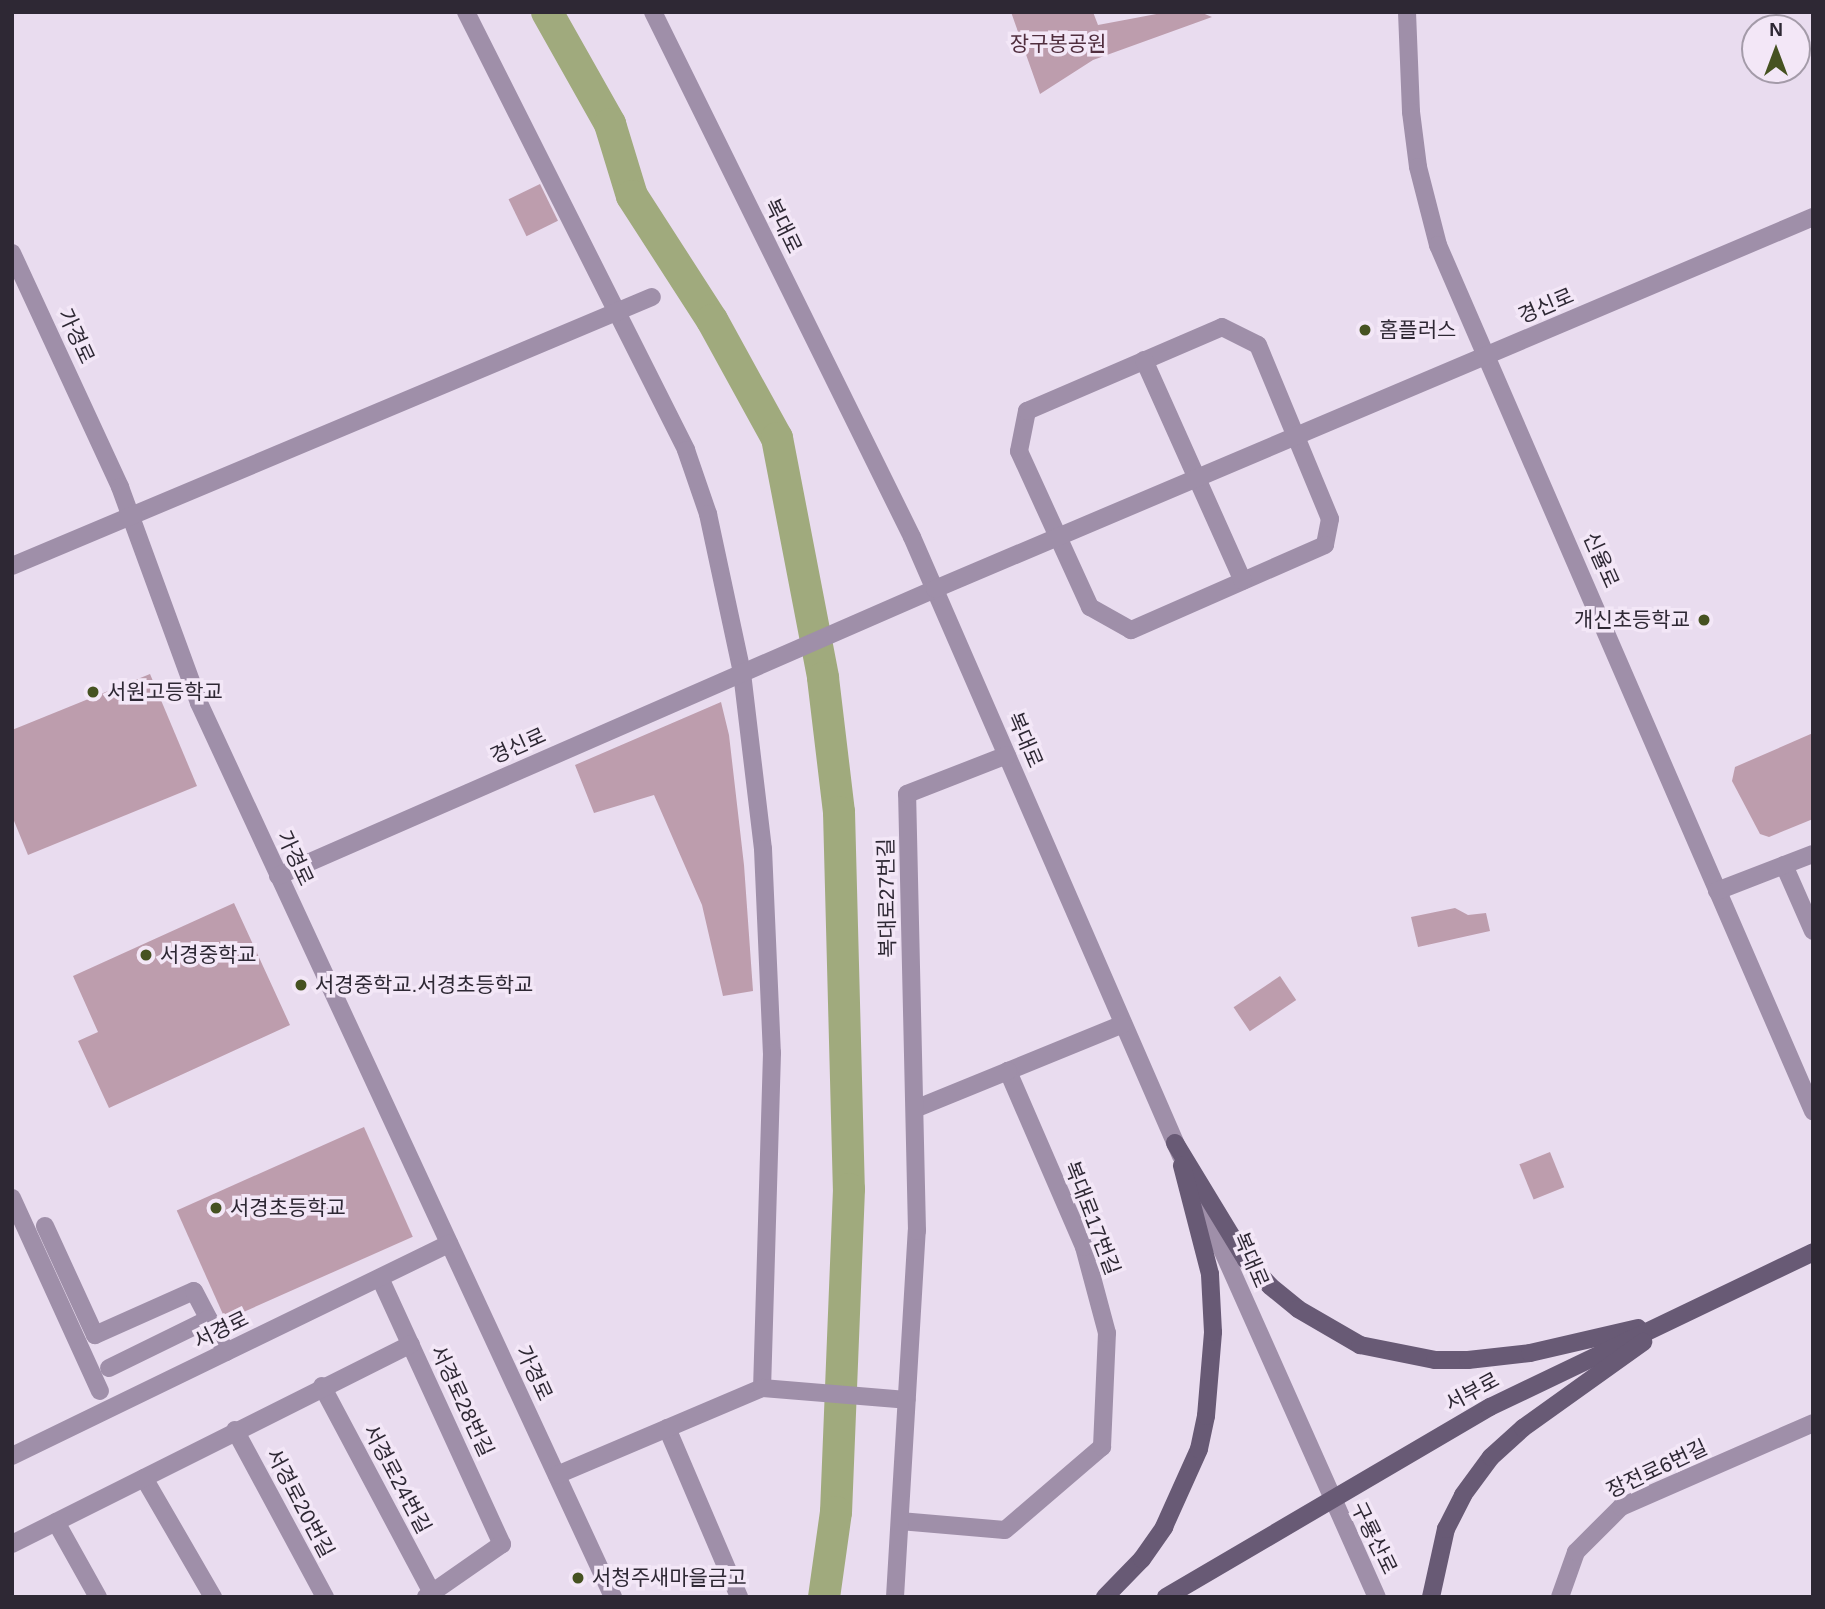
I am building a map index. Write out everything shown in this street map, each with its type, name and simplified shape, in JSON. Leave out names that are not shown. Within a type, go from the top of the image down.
[{"type":"main road","points":[[1175,1143],[1240,1249],[1270,1286],[1298,1309],[1360,1345],[1435,1360],[1468,1360],[1530,1353],[1668,1322]]},
{"type":"main road","points":[[1105,1597],[1142,1559],[1164,1527],[1199,1449],[1206,1416],[1213,1332],[1210,1274],[1175,1143]]},
{"type":"main road","name":"서부로","points":[[1166,1597],[1490,1407],[1813,1252]]},
{"type":"main road","points":[[1431,1597],[1446,1529],[1463,1495],[1491,1457],[1522,1428],[1591,1383],[1668,1322]]},
{"type":"street","points":[[466,12],[686,450],[708,514],[742,673],[764,849],[770,963],[769,1247],[762,1388]]},
{"type":"street","name":"복대로","points":[[653,12],[935,589],[1329,1499]]},
{"type":"street","name":"신율로","points":[[1407,12],[1418,167],[1438,244],[1813,1111]]},
{"type":"street","name":"경신로","points":[[278,876],[1058,536],[1813,217]]},
{"type":"street","name":"가경로","points":[[12,253],[131,517],[199,703],[613,1597]]},
{"type":"street","points":[[12,566],[652,298]]},
{"type":"street","points":[[1222,327],[1258,345],[1330,519],[1325,545],[1130,630],[1090,607],[1019,451],[1027,411],[1144,360],[1222,327]]},
{"type":"street","points":[[1144,360],[1243,581]]},
{"type":"street","name":"복대로27번길","points":[[915,1109],[907,794],[1007,755]]},
{"type":"street","points":[[1717,891],[1813,854]]},
{"type":"street","points":[[1784,865],[1813,932]]},
{"type":"street","points":[[895,1597],[917,1231],[915,1109],[1123,1024]]},
{"type":"street","name":"복대로17번길","points":[[900,1521],[1005,1530],[1102,1447],[1107,1333],[1084,1247],[1008,1071]]},
{"type":"street","points":[[12,1198],[100,1391]]},
{"type":"street","points":[[45,1226],[95,1335],[194,1291],[226,1352]]},
{"type":"street","name":"서경로","points":[[12,1456],[449,1244]]},
{"type":"street","name":"서경로28번길","points":[[380,1278],[502,1544],[429,1595]]},
{"type":"street","points":[[109,1368],[209,1319]]},
{"type":"street","points":[[12,1544],[322,1386],[411,1344]]},
{"type":"street","name":"서경로24번길","points":[[322,1386],[429,1595]]},
{"type":"street","points":[[556,1475],[762,1388],[907,1400]]},
{"type":"street","name":"장전로6번길","points":[[1560,1597],[1576,1552],[1621,1507],[1813,1423]]},
{"type":"street","points":[[667,1428],[739,1597]]},
{"type":"street","name":"서경로20번길","points":[[235,1430],[325,1597]]},
{"type":"street","points":[[144,1478],[214,1597]]},
{"type":"street","name":"구룡산로","points":[[1329,1499],[1377,1597]]},
{"type":"street","points":[[56,1522],[98,1597]]},
{"type":"green space","name":"장구봉공원","points":[[1011,12],[1093,12],[1098,25],[1167,12],[1200,12],[1212,17],[1093,60],[1040,94]]},
{"type":"green space","points":[[540,184],[558,221],[527,236],[509,199]]},
{"type":"green space","points":[[150,674],[197,786],[28,855],[12,816],[12,730]]},
{"type":"green space","points":[[721,702],[729,735],[744,865],[753,991],[723,996],[702,905],[654,795],[594,813],[575,765]]},
{"type":"green space","points":[[1813,733],[1813,819],[1769,837],[1760,834],[1732,781],[1735,767]]},
{"type":"green space","points":[[234,903],[290,1025],[109,1108],[78,1041],[98,1032],[73,976]]},
{"type":"green space","points":[[1455,908],[1468,915],[1486,913],[1490,931],[1418,947],[1411,917]]},
{"type":"green space","points":[[1280,976],[1296,1000],[1250,1031],[1234,1007]]},
{"type":"green space","points":[[364,1127],[413,1237],[226,1320],[177,1210]]},
{"type":"green space","points":[[1550,1152],[1564,1187],[1534,1200],[1519,1164]]},
{"type":"waterway","points":[[547,12],[610,124],[632,196],[712,320],[777,438],[823,678],[839,812],[849,1189],[836,1512],[824,1597]]},
{"type":"place","name":"홈플러스","points":[[1365,330]]},
{"type":"place","name":"개신초등학교","points":[[1704,620]]},
{"type":"place","name":"서원고등학교","points":[[93,692]]},
{"type":"place","name":"서경중학교","points":[[146,955]]},
{"type":"place","name":"서경중학교.서경초등학교","points":[[301,985]]},
{"type":"place","name":"서경초등학교","points":[[216,1208]]},
{"type":"place","name":"서청주새마을금고","points":[[578,1578]]}]
